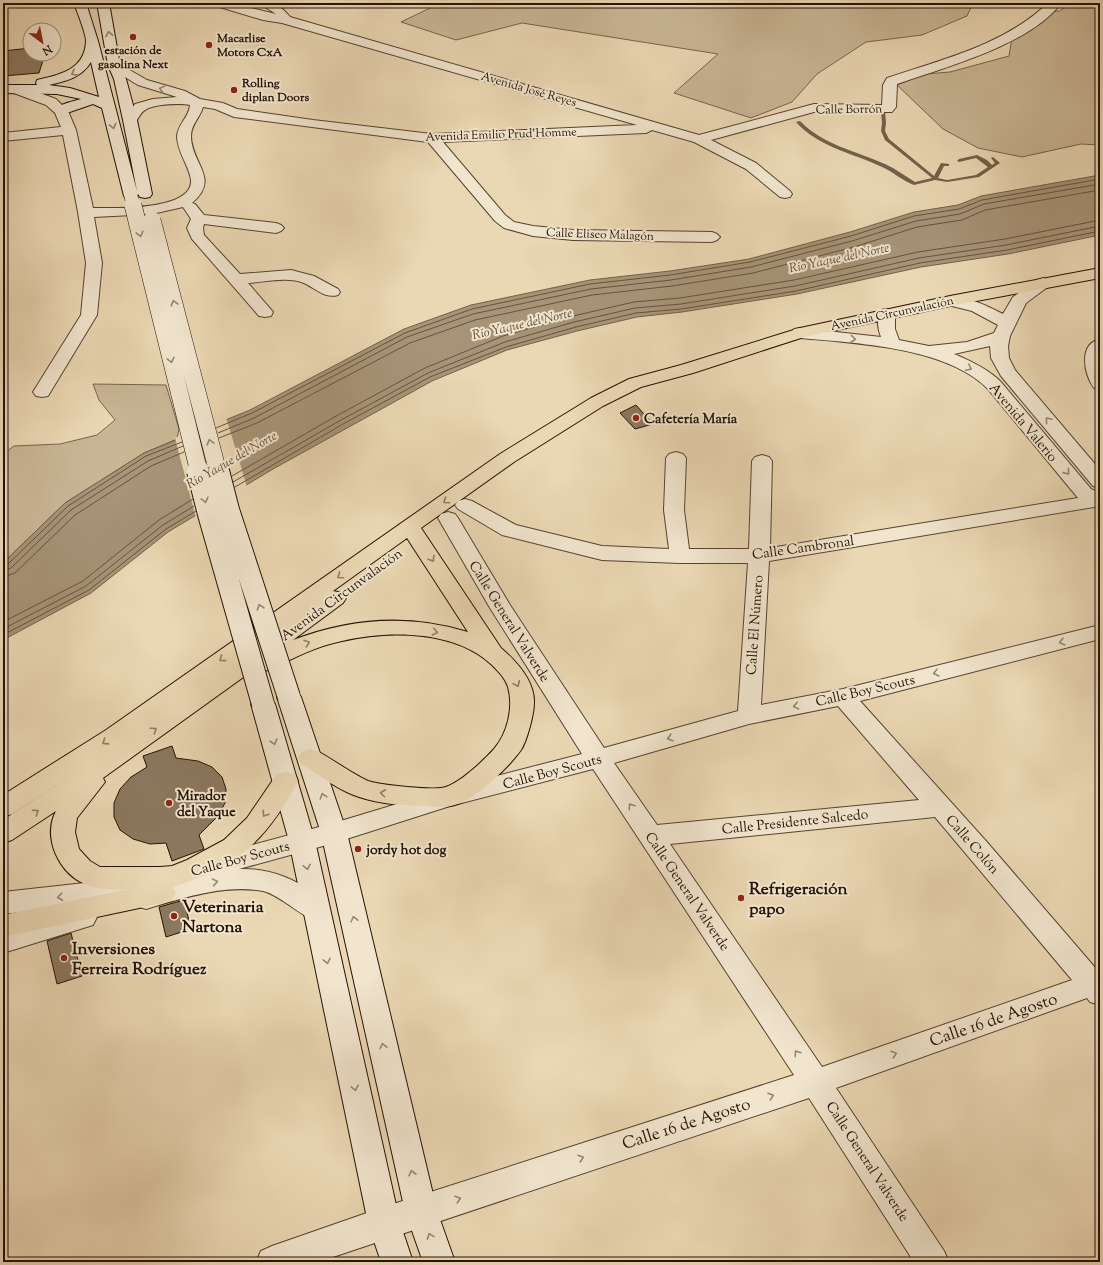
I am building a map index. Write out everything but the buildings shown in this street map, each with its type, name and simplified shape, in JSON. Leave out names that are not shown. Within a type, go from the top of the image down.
[{"type":"main road","name":"Avenida Circunvalación","points":[[3,833],[137,743],[221,683],[369,572],[414,532],[507,458],[597,402],[635,383],[687,369],[800,333],[950,301],[1100,273]]},
{"type":"main road","name":"Avenida Circunvalación","points":[[3,807],[114,736],[414,532],[448,518],[520,464],[608,408],[687,369]]},
{"type":"main road","points":[[310,758],[359,787],[377,793],[402,796],[450,797],[476,781],[496,764],[512,744],[523,704],[519,686],[510,669],[493,653],[414,532]]},
{"type":"main road","points":[[221,683],[296,647],[353,630],[399,628],[424,629],[469,640],[493,653]]},
{"type":"main road","points":[[137,743],[99,774],[74,805],[63,823],[63,839],[69,855],[80,869],[96,877],[168,885]]},
{"type":"main road","points":[[3,926],[168,885],[233,847],[253,831],[265,815],[286,781]]},
{"type":"street","points":[[80,3],[92,41],[108,106],[138,195],[228,510],[334,833],[420,1211],[439,1262]]},
{"type":"street","points":[[103,3],[114,65],[120,79],[130,120],[138,195],[209,514],[302,841],[384,1223],[397,1262]]},
{"type":"street","points":[[218,3],[262,16],[286,20]]},
{"type":"street","name":"Avenida José Reyes","points":[[265,3],[279,11],[286,20],[699,139],[751,166],[785,194]]},
{"type":"street","name":"Calle Borrón","points":[[699,139],[814,108],[887,109],[889,107],[889,85],[892,81],[977,51],[1007,38],[1031,24],[1047,12],[1055,3]]},
{"type":"street","points":[[9,89],[67,77],[80,70],[89,56],[92,41]]},
{"type":"street","points":[[86,212],[120,213],[164,208],[186,201],[196,191],[198,181],[186,145],[185,130],[198,108],[197,103],[193,98],[185,95],[145,84],[114,65]]},
{"type":"street","points":[[9,89],[65,90],[94,99],[108,106]]},
{"type":"street","points":[[9,89],[51,102],[61,111],[69,130],[86,212],[94,263],[89,315],[42,392]]},
{"type":"street","points":[[61,111],[65,108],[94,99]]},
{"type":"street","name":"Avenida Emilio Prud'Homme","points":[[130,120],[140,107],[169,100],[184,100],[218,106],[234,113],[432,138],[664,129]]},
{"type":"street","points":[[190,121],[219,114],[234,113]]},
{"type":"street","points":[[3,137],[69,130]]},
{"type":"street","name":"Calle Eliseo Malagón","points":[[432,138],[500,218],[510,226],[533,231],[573,235],[712,237]]},
{"type":"street","points":[[186,201],[199,219],[276,228]]},
{"type":"street","points":[[199,219],[195,228],[197,236],[265,312]]},
{"type":"street","points":[[236,279],[291,275],[308,279],[332,292]]},
{"type":"street","name":"Avenida Valerio","points":[[1043,283],[1019,300],[1004,329],[999,346],[1000,358],[1007,372],[1100,482]]},
{"type":"street","points":[[922,350],[952,351],[970,348],[1004,329],[977,307],[950,301]]},
{"type":"street","points":[[887,314],[887,329],[892,344]]},
{"type":"street","name":"Avenida Valerio","points":[[800,333],[892,344],[922,350],[955,361],[986,377],[1018,413],[1084,493],[1100,500]]},
{"type":"street","points":[[1100,344],[1095,349],[1094,372],[1100,384]]},
{"type":"street","points":[[676,458],[674,510],[680,556]]},
{"type":"street","name":"Calle El Número","points":[[749,716],[759,556],[762,461]]},
{"type":"street","name":"Calle Cambronal","points":[[466,505],[509,530],[602,553],[680,556],[759,556],[1100,500]]},
{"type":"street","name":"Calle General Valverde","points":[[448,518],[515,631],[598,759],[816,1082],[933,1262]]},
{"type":"street","name":"Calle Boy Scouts","points":[[3,942],[302,841],[334,833],[450,797],[598,759],[749,716],[843,697],[1100,632]]},
{"type":"street","name":"Calle Colón","points":[[843,697],[1097,986]]},
{"type":"street","name":"Calle Presidente Salcedo","points":[[650,836],[941,807]]},
{"type":"street","name":"Calle Boy Scouts","points":[[3,903],[247,878],[279,884],[316,909]]},
{"type":"street","name":"Calle 16 de Agosto","points":[[272,1262],[420,1211],[816,1082],[1097,986]]},
{"type":"shaded area","points":[[413,3],[973,3],[967,16],[922,35],[866,42],[817,74],[792,102],[751,118],[674,93],[718,54],[522,23],[456,40],[401,22],[430,8]]},
{"type":"shaded area","points":[[1069,3],[1100,3],[1100,145],[1081,144],[1022,157],[978,148],[943,129],[897,85],[925,74],[950,72],[1009,56],[1012,38],[1052,11],[1060,11]]},
{"type":"shaded area","points":[[93,384],[166,385],[179,429],[177,439],[144,453],[65,503],[3,563],[3,454],[14,446],[60,444],[97,435],[115,420],[99,400]]},
{"type":"water","name":"Río Yaque del Norte","points":[[1100,175],[1100,235],[1008,254],[921,267],[797,294],[682,312],[637,317],[507,350],[432,381],[273,469],[168,532],[91,593],[3,640],[3,563],[65,503],[144,453],[250,410],[404,329],[471,305],[590,280],[670,271],[749,259],[850,232],[914,212],[958,205],[981,196]]},
{"type":"pier","points":[[226,417],[247,487],[196,518],[175,438]]},
{"type":"waterway","points":[[883,104],[885,108],[883,111],[883,131],[887,140],[935,179]]},
{"type":"waterway","points":[[798,122],[815,137],[826,143],[885,166],[914,184],[935,179]]},
{"type":"waterway","points":[[961,160],[959,161],[977,156],[991,167]]},
{"type":"waterway","points":[[935,179],[947,181],[977,176],[998,163],[993,158]]},
{"type":"waterway","points":[[935,179],[943,164],[947,165]]},
{"type":"place","name":"estación de gasolina Next","points":[[133,37]]},
{"type":"place","name":"Macarlise Motors CxA","points":[[209,45]]},
{"type":"place","name":"Rolling diplan Doors","points":[[234,90]]},
{"type":"place","name":"Cafetería María","points":[[636,418]]},
{"type":"place","name":"Mirador del Yaque","points":[[169,803]]},
{"type":"place","name":"jordy hot dog","points":[[358,849]]},
{"type":"place","name":"Refrigeración papo","points":[[741,898]]},
{"type":"place","name":"Veterinaria Nartona","points":[[174,916]]},
{"type":"place","name":"Inversiones Ferreira Rodríguez","points":[[64,958]]}]
